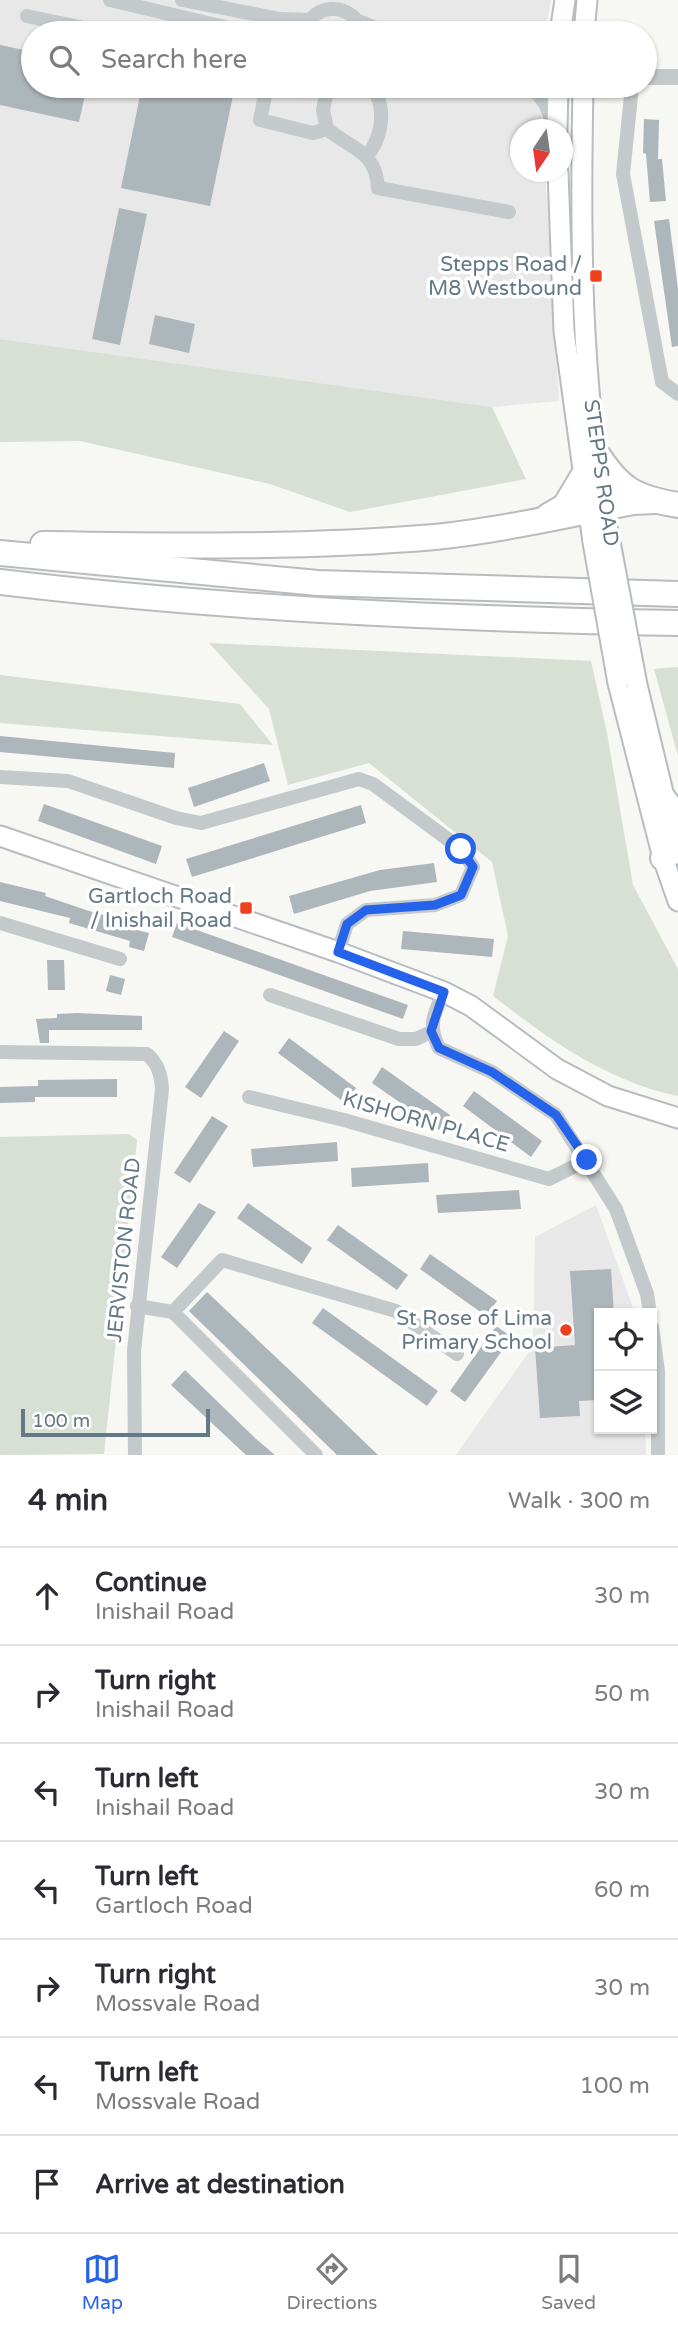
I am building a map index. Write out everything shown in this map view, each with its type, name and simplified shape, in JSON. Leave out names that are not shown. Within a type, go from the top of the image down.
[{"type":"highway","points":[[596,452],[612,477],[636,496],[666,503]]},
{"type":"highway","points":[[534,522],[565,506],[583,476]]},
{"type":"highway","points":[[0,544],[248,548],[435,537],[595,510],[666,503]]},
{"type":"highway","points":[[0,553],[318,583],[678,594]]},
{"type":"highway","points":[[0,582],[317,610],[514,620],[678,623]]},
{"type":"highway","points":[[514,620],[678,640]]},
{"type":"highway","points":[[663,798],[678,818]]},
{"type":"main road","points":[[562,21],[565,0]]},
{"type":"main road","points":[[585,21],[586,0]]},
{"type":"main road","points":[[556,119],[557,98]]},
{"type":"main road","name":"STEPPS ROAD","points":[[583,98],[582,320],[596,452],[595,510]]},
{"type":"main road","name":"STEPPS ROAD","points":[[558,182],[564,331],[583,476],[595,510],[627,684],[675,853]]},
{"type":"main road","name":"STEPPS ROAD","points":[[627,684],[663,798],[675,853],[678,901]]},
{"type":"main road","points":[[0,836],[338,952],[444,992],[471,1006],[557,1069],[608,1096],[678,1118]]},
{"type":"street","points":[[110,0],[199,21]]},
{"type":"street","points":[[182,0],[286,21]]},
{"type":"street","points":[[310,21],[318,11],[334,3],[347,5],[357,21]]},
{"type":"street","points":[[27,16],[51,21]]},
{"type":"street","points":[[657,77],[678,78]]},
{"type":"street","points":[[265,98],[260,120],[313,133],[327,129]]},
{"type":"street","points":[[326,98],[323,110],[327,129],[367,156],[377,168],[378,188],[509,212]]},
{"type":"street","points":[[367,156],[380,127],[382,109],[378,98]]},
{"type":"street","points":[[540,98],[551,119]]},
{"type":"street","points":[[631,98],[623,174],[662,382],[678,394]]},
{"type":"street","points":[[0,777],[68,781],[176,818],[201,822],[359,779],[373,784],[461,849],[473,867],[461,895],[435,905],[366,910],[347,924],[338,952]]},
{"type":"street","points":[[0,923],[120,959]]},
{"type":"street","points":[[270,995],[399,1039],[416,1039],[431,1031],[444,992]]},
{"type":"street","points":[[431,1031],[439,1048],[492,1072],[556,1115],[616,1209],[647,1294],[649,1308]]},
{"type":"street","name":"JERVISTON ROAD","points":[[0,1052],[147,1054],[156,1062],[162,1089],[137,1306],[132,1399],[135,1455]]},
{"type":"street","name":"KISHORN PLACE","points":[[249,1097],[344,1120],[548,1179],[587,1160]]},
{"type":"street","points":[[173,1312],[222,1260],[396,1311],[457,1353]]},
{"type":"street","points":[[137,1306],[173,1312],[316,1455]]},
{"type":"street","points":[[657,1364],[657,1455]]},
{"type":"shaded area","points":[[0,0],[551,0],[547,21],[21,21],[21,98],[541,98],[542,119],[510,119],[510,182],[546,182],[559,401],[492,407],[0,339]]},
{"type":"shaded area","points":[[0,339],[492,407],[526,479],[350,512],[270,484],[80,441],[0,442]]},
{"type":"shaded area","points":[[209,643],[591,661],[607,733],[633,885],[678,969],[678,1096],[627,1080],[580,1057],[493,996],[508,936],[492,862],[369,763],[288,785],[269,709]]},
{"type":"shaded area","points":[[678,667],[678,756],[654,669]]},
{"type":"shaded area","points":[[0,675],[240,704],[273,745],[0,723]]},
{"type":"shaded area","points":[[129,1134],[137,1140],[104,1454],[0,1455],[0,1137]]},
{"type":"shaded area","name":"St Rose of Lima Primary School","points":[[596,1205],[633,1308],[594,1308],[594,1434],[645,1434],[646,1455],[456,1455],[533,1346],[535,1237]]},
{"type":"building","points":[[0,45],[21,49],[21,98],[84,98],[79,122],[0,105]]},
{"type":"building","points":[[140,98],[232,98],[210,206],[121,188]]},
{"type":"building","points":[[644,119],[659,120],[658,159],[662,159],[666,201],[650,202],[646,154],[643,153]]},
{"type":"building","points":[[119,208],[147,214],[120,345],[92,339]]},
{"type":"building","points":[[669,219],[678,289],[678,346],[672,347],[654,221]]},
{"type":"building","points":[[155,315],[195,324],[189,353],[149,344]]},
{"type":"building","points":[[0,736],[175,753],[174,768],[0,752]]},
{"type":"building","points":[[264,763],[270,781],[194,807],[188,788]]},
{"type":"building","points":[[44,804],[162,846],[156,864],[38,821]]},
{"type":"building","points":[[361,805],[366,823],[192,877],[186,859]]},
{"type":"building","points":[[434,863],[437,882],[370,891],[294,914],[289,896],[380,870]]},
{"type":"building","points":[[0,882],[46,893],[45,896],[127,921],[125,927],[149,933],[144,951],[129,947],[130,941],[69,923],[70,918],[0,901]]},
{"type":"building","points":[[177,923],[408,1005],[403,1019],[172,937]]},
{"type":"building","points":[[403,931],[494,939],[492,957],[401,949]]},
{"type":"building","points":[[47,960],[64,960],[65,990],[48,990]]},
{"type":"building","points":[[110,975],[125,979],[121,995],[106,991]]},
{"type":"building","points":[[77,1013],[142,1016],[142,1030],[49,1030],[49,1043],[40,1043],[36,1019]]},
{"type":"building","points":[[224,1031],[239,1041],[201,1098],[185,1087]]},
{"type":"building","points":[[289,1038],[356,1088],[345,1103],[278,1053]]},
{"type":"building","points":[[382,1067],[450,1115],[439,1130],[372,1083]]},
{"type":"building","points":[[117,1079],[117,1097],[35,1097],[35,1102],[0,1103],[0,1087],[38,1086],[38,1080]]},
{"type":"building","points":[[474,1091],[542,1141],[531,1157],[463,1106]]},
{"type":"building","points":[[212,1116],[228,1126],[190,1183],[174,1173]]},
{"type":"building","points":[[337,1142],[338,1161],[253,1167],[251,1149]]},
{"type":"building","points":[[428,1163],[429,1182],[352,1187],[351,1168]]},
{"type":"building","points":[[519,1190],[521,1209],[438,1213],[436,1195]]},
{"type":"building","points":[[199,1203],[216,1212],[177,1268],[161,1257]]},
{"type":"building","points":[[248,1203],[312,1248],[302,1264],[237,1218]]},
{"type":"building","points":[[338,1225],[408,1275],[397,1290],[327,1240]]},
{"type":"building","points":[[430,1254],[497,1301],[486,1316],[420,1269]]},
{"type":"building","points":[[611,1269],[614,1308],[594,1308],[594,1400],[579,1401],[580,1416],[540,1418],[535,1348],[575,1345],[570,1271]]},
{"type":"building","points":[[207,1292],[378,1455],[337,1455],[189,1311]]},
{"type":"building","points":[[323,1308],[438,1391],[427,1406],[312,1323]]},
{"type":"building","points":[[496,1326],[512,1337],[465,1402],[450,1391]]},
{"type":"building","points":[[185,1370],[275,1455],[246,1455],[171,1385]]},
{"type":"place","name":"Stepps Road / M8 Westbound","points":[[596,276]]},
{"type":"place","name":"Gartloch Road / Inishail Road","points":[[246,908]]},
{"type":"place","name":"St Rose of Lima Primary School","points":[[566,1330]]},
{"type":"route","points":[[461,849],[473,867],[461,895],[435,905],[366,910],[347,924],[338,952],[444,992],[435,1011],[431,1031],[439,1048],[492,1072],[556,1115],[587,1160]]}]
